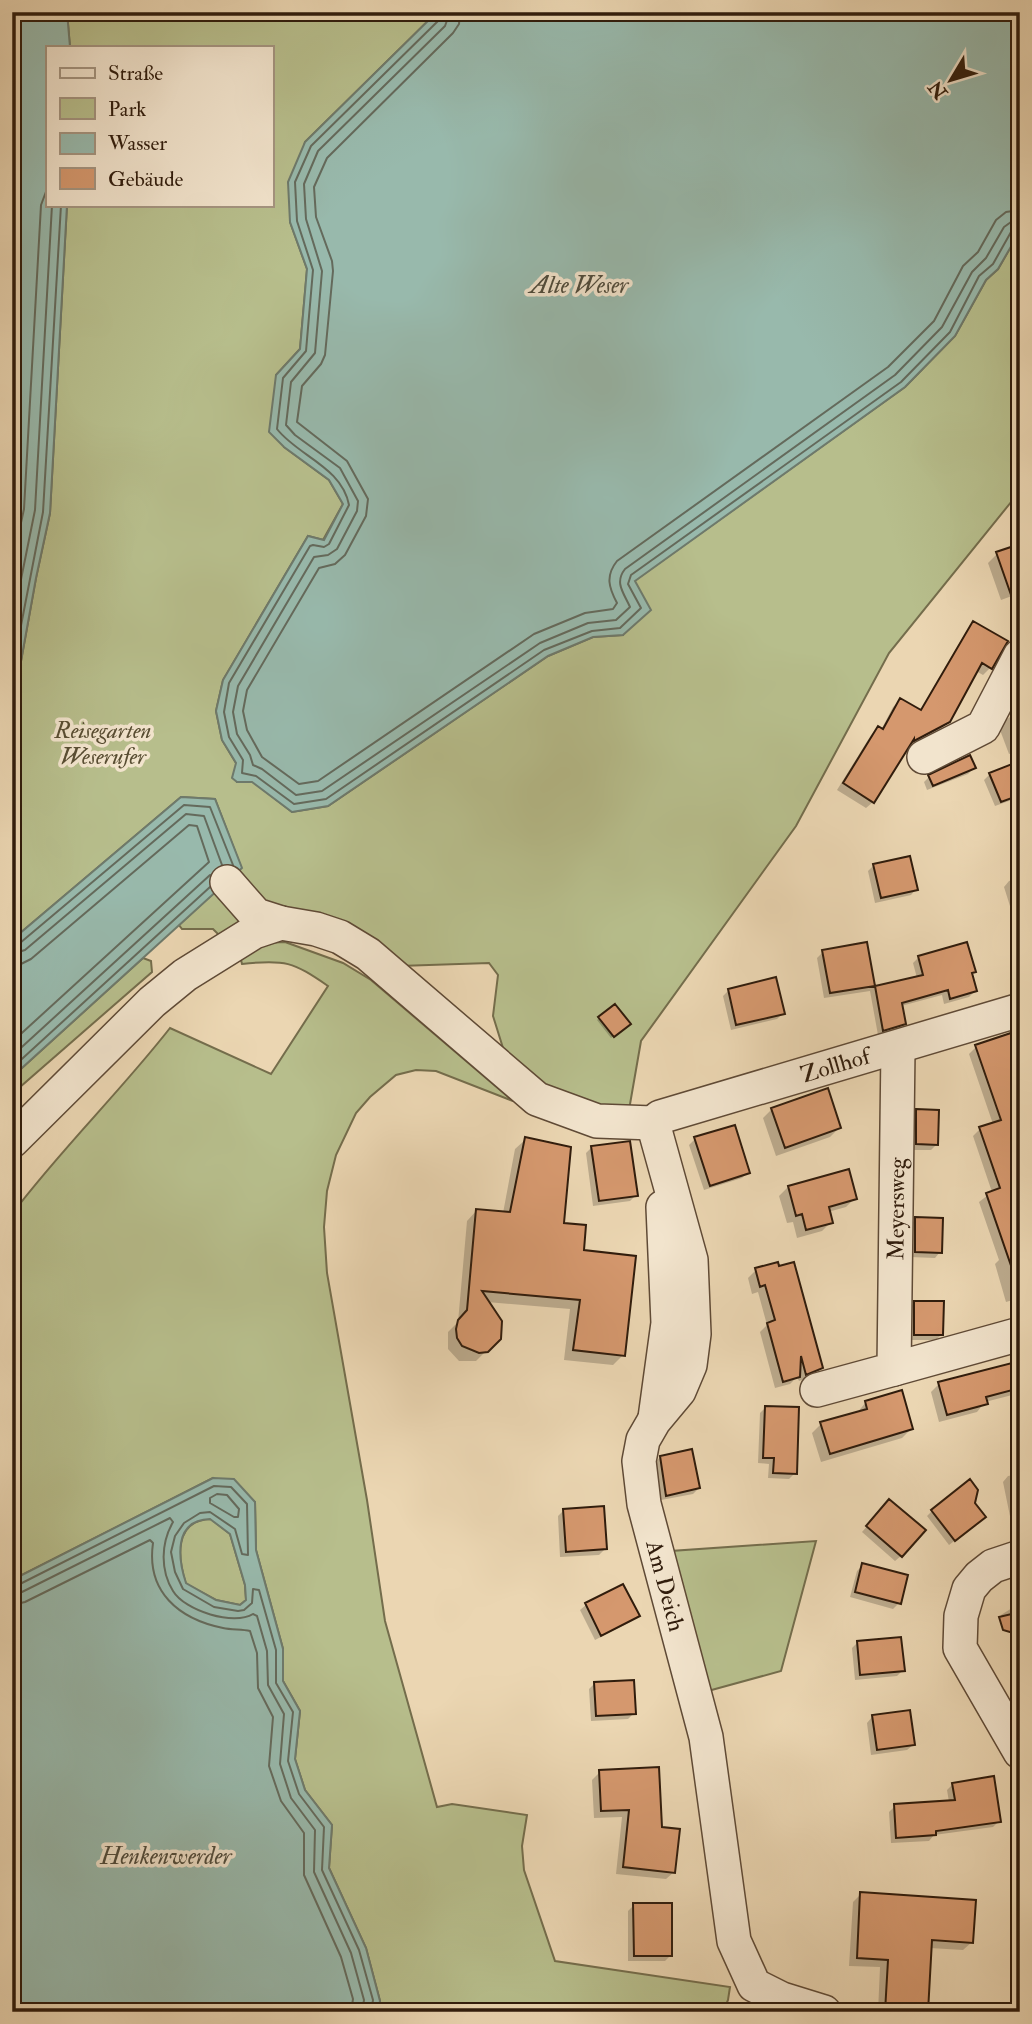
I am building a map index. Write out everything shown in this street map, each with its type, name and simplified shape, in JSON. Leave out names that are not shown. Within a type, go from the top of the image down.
[{"type":"street","points":[[923,757],[983,727],[1020,656]]},
{"type":"street","points":[[227,882],[256,915],[340,937],[368,954],[537,1099],[597,1121],[653,1124]]},
{"type":"street","points":[[12,1141],[152,1002],[184,975],[254,932],[281,923]]},
{"type":"street","name":"Zollhof","points":[[653,1124],[660,1117],[1020,1010]]},
{"type":"street","name":"Meyersweg","points":[[894,1369],[898,1048]]},
{"type":"street","name":"Am Deich","points":[[653,1124],[691,1260],[694,1334],[690,1365],[679,1391],[654,1421],[643,1440],[639,1461],[644,1504],[706,1737],[734,1941],[754,1985],[782,1999],[824,2012]]},
{"type":"street","points":[[817,1390],[1020,1334]]},
{"type":"street","points":[[1020,1557],[993,1566],[969,1589],[961,1616],[960,1648],[1020,1752]]},
{"type":"green space","name":"Reisegarten Weserufer","points":[[67,12],[437,12],[305,142],[290,222],[307,269],[300,349],[276,375],[284,447],[329,480],[343,504],[323,540],[308,536],[223,680],[216,711],[222,740],[236,763],[237,782],[252,781],[292,812],[328,806],[548,656],[593,637],[623,635],[634,581],[905,387],[955,336],[986,280],[998,269],[1020,231],[1020,491],[889,653],[796,826],[641,1041],[629,1110],[582,1109],[508,1064],[493,1016],[498,975],[489,963],[399,966],[279,918],[232,876],[241,867],[215,799],[181,797],[12,940],[12,711],[50,513],[67,206],[273,206],[273,46],[70,46]]},
{"type":"green space","points":[[221,886],[247,923],[223,939],[213,929],[182,929],[179,925]]},
{"type":"green space","points":[[285,942],[343,963],[371,980],[513,1101],[436,1071],[416,1070],[396,1075],[356,1113],[336,1155],[327,1191],[324,1227],[327,1273],[367,1500],[385,1621],[437,1807],[452,1804],[527,1815],[522,1846],[524,1870],[555,1961],[730,1987],[723,2012],[377,2012],[380,2001],[366,1948],[329,1868],[332,1825],[305,1790],[295,1759],[300,1711],[283,1681],[283,1649],[256,1550],[255,1502],[213,1478],[12,1580],[12,1214],[170,1028],[271,1074],[328,986],[288,964],[242,964],[240,956],[263,943]]},
{"type":"green space","points":[[143,958],[151,961],[152,972],[12,1094],[12,1077]]},
{"type":"green space","points":[[211,1519],[230,1534],[245,1585],[246,1600],[240,1605],[216,1600],[186,1584],[180,1553],[184,1533],[199,1521]]},
{"type":"green space","points":[[816,1541],[781,1671],[708,1691],[671,1551]]},
{"type":"water","points":[[12,12],[67,12],[70,46],[46,46],[46,206],[67,206],[50,513],[12,711]]},
{"type":"water","name":"Alte Weser","points":[[437,12],[1020,12],[1020,231],[998,269],[986,280],[955,336],[905,387],[635,581],[651,610],[623,635],[593,637],[548,656],[328,806],[292,812],[252,782],[237,782],[232,778],[236,763],[222,740],[216,711],[223,680],[308,536],[324,540],[343,504],[329,480],[284,447],[269,432],[276,375],[300,349],[307,269],[290,222],[288,182],[305,142]]},
{"type":"water","points":[[181,797],[215,799],[242,868],[12,1077],[12,940]]},
{"type":"water","name":"Henkenwerder","points":[[213,1478],[234,1479],[255,1502],[256,1550],[283,1649],[283,1681],[300,1711],[295,1759],[305,1790],[332,1825],[329,1868],[366,1948],[380,2001],[377,2012],[12,2012],[12,1580]],"holes":[[[210,1519],[230,1534],[245,1585],[246,1600],[240,1605],[216,1600],[186,1583],[181,1563],[184,1533],[198,1521]]]},
{"type":"building","points":[[1020,544],[1020,612],[1017,612],[996,552]]},
{"type":"building","points":[[973,621],[1008,641],[992,669],[982,663],[950,722],[914,739],[874,803],[843,783],[878,726],[883,729],[900,698],[921,710]]},
{"type":"building","points":[[970,755],[976,768],[933,786],[928,775]]},
{"type":"building","points":[[1020,761],[1020,795],[1001,802],[989,773]]},
{"type":"building","points":[[910,856],[918,890],[881,898],[873,864]]},
{"type":"building","points":[[867,942],[875,986],[830,993],[822,950]]},
{"type":"building","points":[[967,942],[976,972],[972,973],[977,991],[950,999],[948,990],[902,1003],[906,1024],[883,1031],[875,986],[923,975],[918,956]]},
{"type":"building","points":[[776,977],[785,1014],[736,1025],[728,989]]},
{"type":"building","points":[[615,1004],[631,1024],[614,1037],[598,1017]]},
{"type":"building","points":[[1020,1030],[1020,1066],[1014,1068],[1020,1085],[1020,1283],[1017,1283],[986,1193],[1000,1188],[979,1127],[1001,1120],[975,1045]]},
{"type":"building","points":[[828,1088],[841,1128],[785,1148],[771,1108]]},
{"type":"building","points":[[916,1109],[939,1110],[938,1145],[916,1144]]},
{"type":"building","points":[[735,1125],[750,1173],[710,1186],[694,1137]]},
{"type":"building","points":[[525,1137],[571,1147],[564,1223],[586,1225],[584,1250],[636,1256],[625,1356],[573,1350],[580,1300],[482,1291],[502,1321],[501,1339],[488,1352],[479,1353],[462,1346],[457,1338],[458,1320],[467,1310],[476,1209],[510,1212]]},
{"type":"building","points":[[630,1141],[638,1196],[599,1201],[591,1146]]},
{"type":"building","points":[[849,1169],[857,1199],[829,1207],[833,1223],[806,1230],[802,1214],[796,1216],[788,1186]]},
{"type":"building","points":[[915,1217],[943,1218],[942,1253],[915,1252]]},
{"type":"building","points":[[778,1262],[779,1266],[794,1262],[823,1368],[806,1375],[801,1356],[800,1377],[783,1382],[767,1323],[775,1320],[765,1285],[760,1287],[755,1268]]},
{"type":"building","points":[[914,1301],[944,1301],[943,1335],[914,1335]]},
{"type":"building","points":[[1020,1361],[1020,1388],[986,1397],[988,1404],[947,1415],[938,1382]]},
{"type":"building","points":[[902,1390],[913,1429],[830,1454],[820,1422],[867,1409],[865,1401]]},
{"type":"building","points":[[765,1406],[799,1407],[797,1474],[773,1473],[774,1458],[763,1458]]},
{"type":"building","points":[[692,1449],[700,1488],[666,1496],[660,1456]]},
{"type":"building","points":[[970,1479],[978,1490],[975,1503],[986,1517],[955,1541],[931,1510]]},
{"type":"building","points":[[889,1499],[926,1530],[902,1557],[866,1526]]},
{"type":"building","points":[[604,1506],[607,1549],[566,1552],[563,1509]]},
{"type":"building","points":[[862,1563],[908,1575],[901,1604],[855,1592]]},
{"type":"building","points":[[623,1584],[640,1616],[601,1636],[585,1603]]},
{"type":"building","points":[[1020,1612],[1020,1635],[1003,1630],[999,1617]]},
{"type":"building","points":[[901,1637],[905,1671],[860,1675],[857,1641]]},
{"type":"building","points":[[634,1680],[636,1714],[596,1716],[594,1682]]},
{"type":"building","points":[[910,1710],[915,1745],[877,1750],[872,1715]]},
{"type":"building","points":[[659,1767],[662,1827],[680,1829],[675,1873],[623,1867],[629,1810],[601,1811],[599,1770]]},
{"type":"building","points":[[994,1776],[1001,1822],[936,1831],[936,1835],[896,1838],[894,1804],[955,1800],[952,1783]]},
{"type":"building","points":[[860,1892],[976,1900],[973,1943],[932,1940],[928,2012],[885,2012],[888,1960],[857,1958]]},
{"type":"building","points":[[633,1903],[672,1903],[672,1956],[634,1956]]}]
